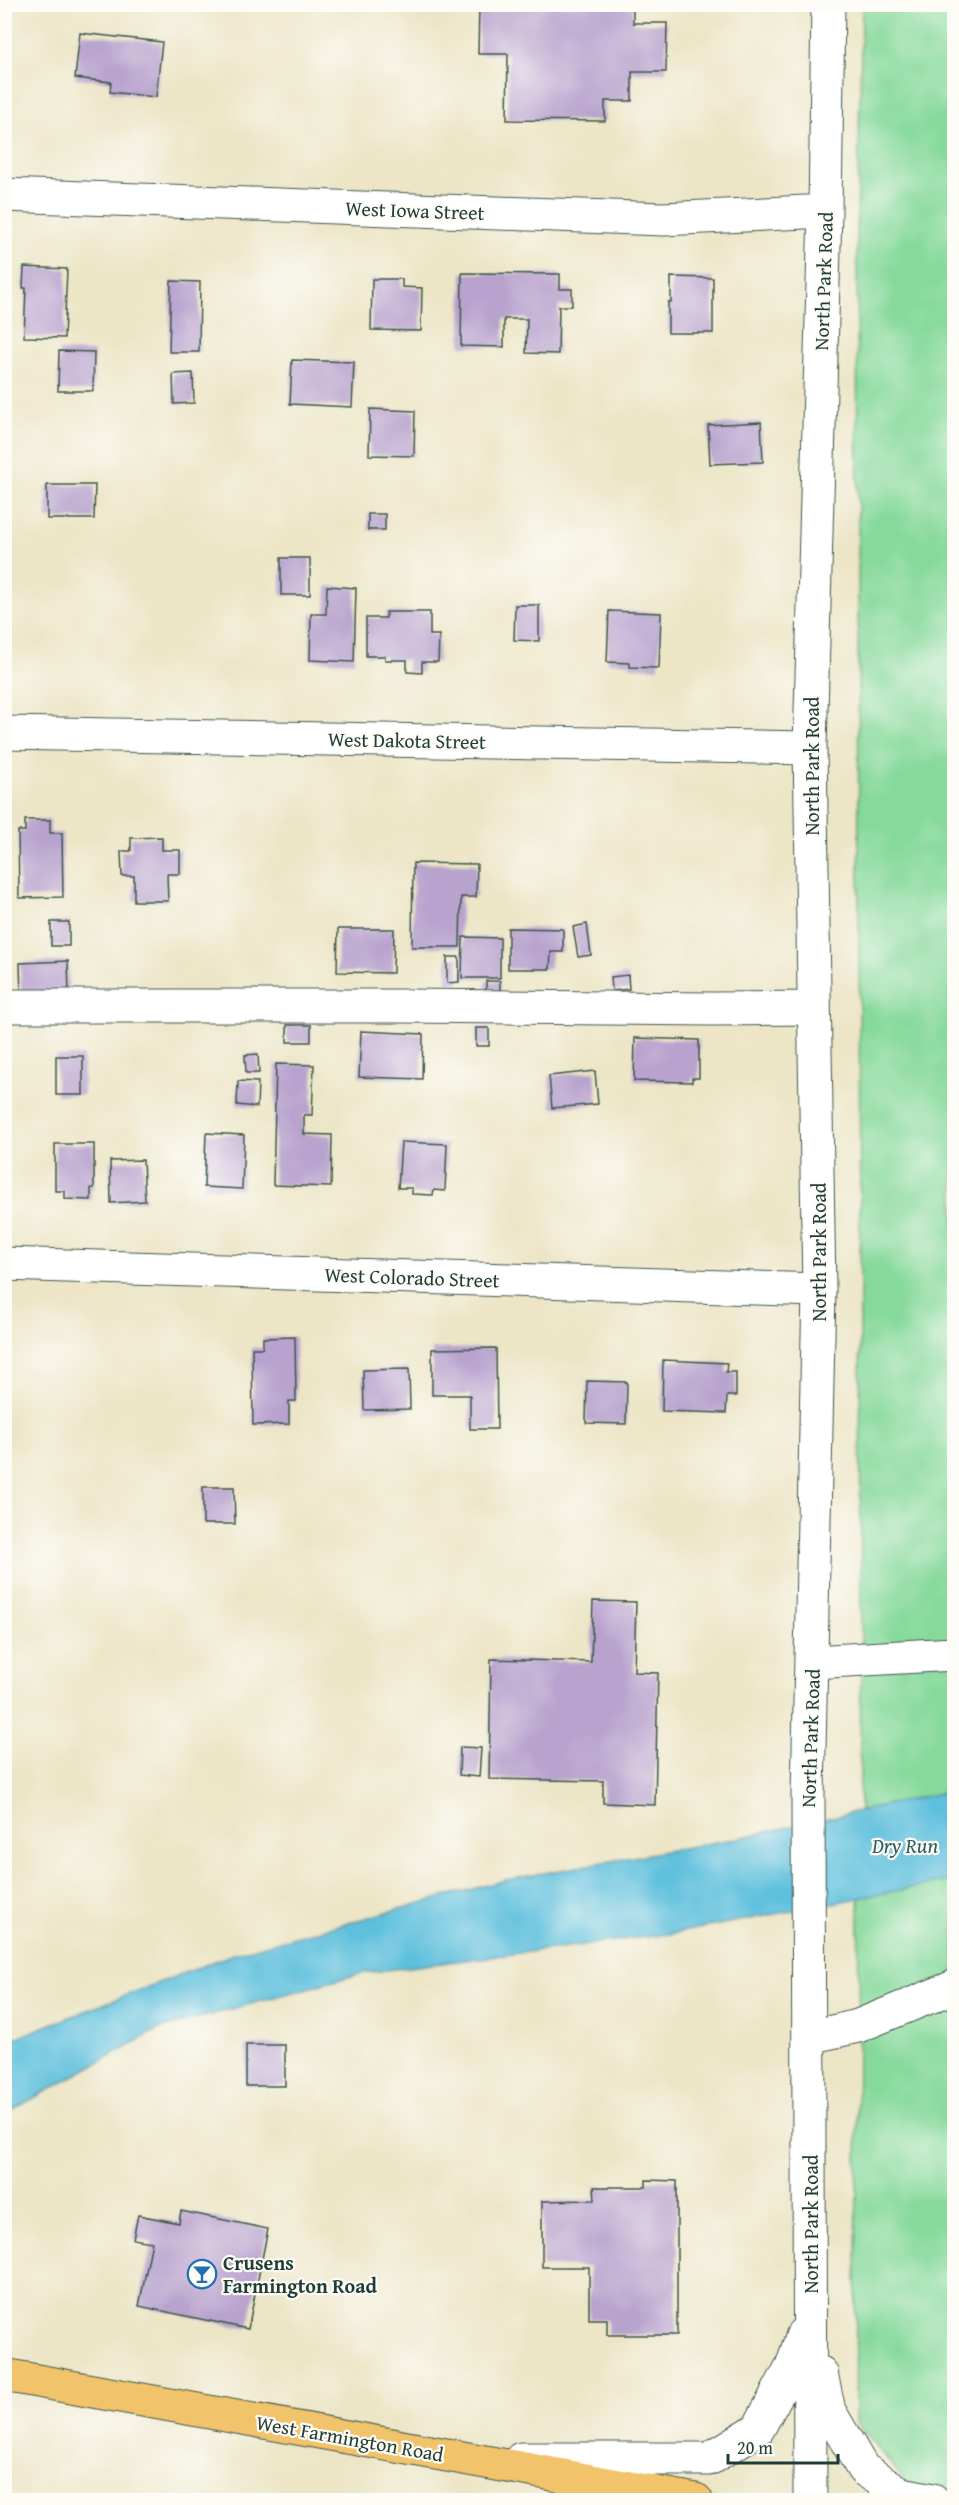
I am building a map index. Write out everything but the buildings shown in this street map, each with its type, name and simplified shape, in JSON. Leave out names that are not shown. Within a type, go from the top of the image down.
[{"type":"main road","name":"West Farmington Road","points":[[4,2375],[696,2500]]},
{"type":"street","name":"North Park Road","points":[[810,2500],[808,1795],[819,1290],[810,748],[825,211],[828,4]]},
{"type":"street","name":"West Iowa Street","points":[[4,195],[663,219],[825,211]]},
{"type":"street","name":"West Dakota Street","points":[[4,733],[810,748]]},
{"type":"street","points":[[4,1006],[814,1008]]},
{"type":"street","name":"West Colorado Street","points":[[4,1264],[819,1290]]},
{"type":"street","points":[[812,1662],[954,1654]]},
{"type":"street","points":[[810,2037],[858,2026],[954,1987]]},
{"type":"street","points":[[464,2459],[709,2459],[758,2429],[792,2366],[810,2316]]},
{"type":"street","points":[[810,2316],[829,2411],[863,2469],[902,2494],[933,2500]]},
{"type":"green space","points":[[954,4],[954,2497],[913,2490],[855,2421],[861,1638],[857,226],[862,5]]},
{"type":"water","name":"Dry Run","points":[[954,1790],[954,1880],[676,1933],[363,1973],[159,2029],[5,2114],[5,2042],[236,1953],[506,1880],[743,1837]]},
{"type":"place","name":"Crusens Farmington Road","points":[[202,2274]]}]
